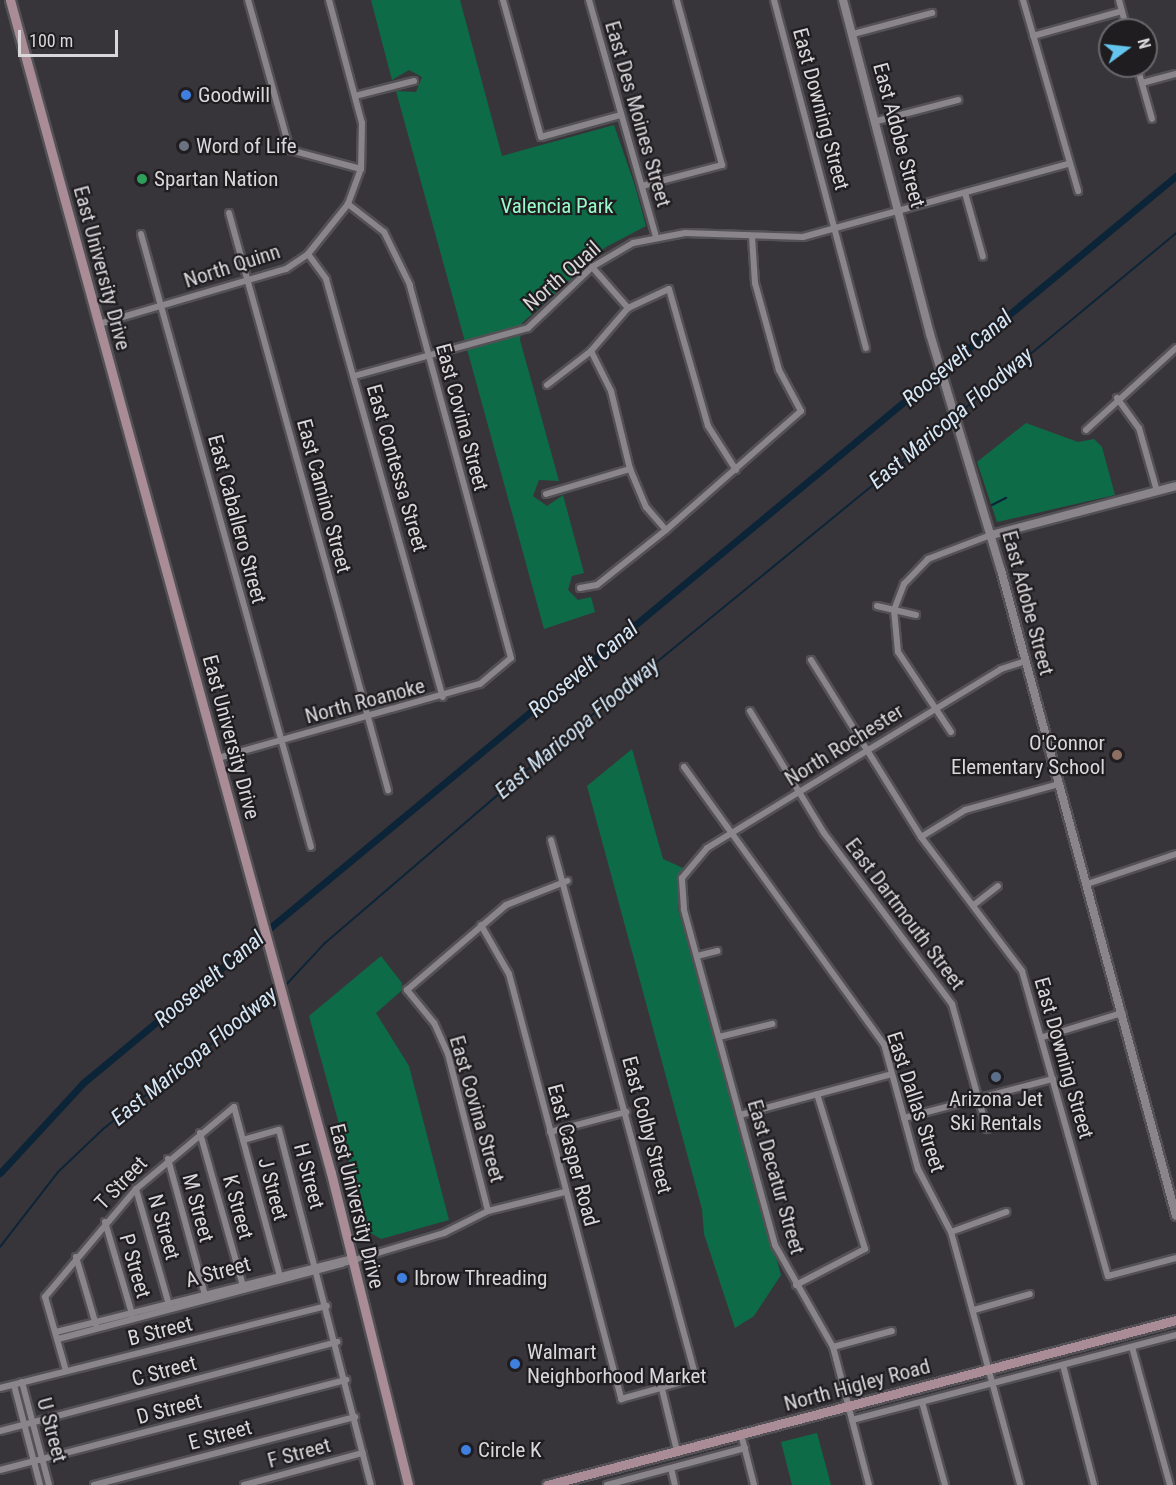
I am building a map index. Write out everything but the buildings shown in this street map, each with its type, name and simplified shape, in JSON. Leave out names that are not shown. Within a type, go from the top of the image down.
[{"type":"main road","name":"East University Drive","points":[[10,0],[275,964],[352,1258],[408,1485]]},
{"type":"main road","name":"North Higley Road","points":[[547,1485],[1176,1320]]},
{"type":"street","points":[[248,0],[290,150],[361,169],[363,136],[355,96],[329,0]]},
{"type":"street","points":[[503,0],[541,137],[621,115]]},
{"type":"street","name":"East Des Moines Street","points":[[590,0],[656,236]]},
{"type":"street","points":[[642,186],[722,165],[677,0]]},
{"type":"street","name":"East Downing Street","points":[[774,0],[836,227],[866,348]]},
{"type":"street","name":"East Adobe Street","points":[[843,0],[901,210],[940,365],[991,535],[1176,1216]]},
{"type":"street","points":[[1023,0],[1068,164],[1078,191]]},
{"type":"street","points":[[1119,0],[1124,18]]},
{"type":"street","points":[[1033,36],[1122,11]]},
{"type":"street","points":[[853,34],[932,13]]},
{"type":"street","points":[[1142,83],[1176,74]]},
{"type":"street","points":[[1141,78],[1152,119]]},
{"type":"street","points":[[355,96],[414,81]]},
{"type":"street","points":[[877,121],[958,100]]},
{"type":"street","name":"North Quail","points":[[354,376],[528,328],[592,267],[610,254],[656,236],[803,237],[1068,164]]},
{"type":"street","name":"North Quinn","points":[[99,324],[286,269],[308,254],[348,204],[361,169]]},
{"type":"street","points":[[965,193],[983,257]]},
{"type":"street","name":"East Covina Street","points":[[348,204],[371,217],[396,249],[428,355],[511,658]]},
{"type":"street","name":"East Camino Street","points":[[229,213],[388,790]]},
{"type":"street","name":"East Caballero Street","points":[[141,234],[311,847]]},
{"type":"street","points":[[580,588],[597,585],[666,530],[801,411],[776,359],[755,283],[752,237]]},
{"type":"street","name":"East Contessa Street","points":[[308,254],[326,279],[443,697]]},
{"type":"street","points":[[592,267],[628,308]]},
{"type":"street","points":[[546,385],[591,351],[628,308],[669,289],[708,426],[736,470]]},
{"type":"street","points":[[1086,430],[1117,398],[1176,348]]},
{"type":"street","points":[[591,351],[611,391],[630,469],[646,507],[666,530]]},
{"type":"street","points":[[1117,398],[1138,428],[1157,491]]},
{"type":"street","points":[[546,494],[630,469]]},
{"type":"street","points":[[951,732],[932,710],[898,652],[894,610],[904,584],[928,559],[991,535],[1176,486]]},
{"type":"street","points":[[877,606],[916,615]]},
{"type":"street","name":"North Roanoke","points":[[218,758],[443,697],[480,684],[511,658]]},
{"type":"street","name":"East Downing Street","points":[[811,660],[921,837],[975,904],[1023,971],[1108,1276],[1176,1258]]},
{"type":"street","name":"North Rochester","points":[[687,868],[729,834],[932,710],[1025,661]]},
{"type":"street","name":"East Dartmouth Street","points":[[750,711],[799,792],[952,1004],[980,1096],[987,1129]]},
{"type":"street","name":"East Dallas Street","points":[[684,767],[699,782],[729,834],[875,1027],[892,1074],[918,1169],[951,1232],[1020,1485]]},
{"type":"street","points":[[921,837],[965,810],[1059,784]]},
{"type":"street","name":"East Colby Street","points":[[551,840],[567,881],[696,1378],[662,1389]]},
{"type":"street","points":[[1087,884],[1176,854]]},
{"type":"street","name":"East Decatur Street","points":[[687,868],[682,894],[780,1259],[833,1347],[869,1485]]},
{"type":"street","points":[[481,925],[530,892],[567,881]]},
{"type":"street","points":[[975,904],[998,886]]},
{"type":"street","name":"East Covina Street","points":[[481,925],[407,990],[434,1023],[448,1054],[488,1211]]},
{"type":"street","name":"East Casper Road","points":[[481,925],[509,974],[621,1399],[662,1389]]},
{"type":"street","points":[[697,956],[717,951]]},
{"type":"street","points":[[1042,1037],[1122,1013]]},
{"type":"street","points":[[719,1037],[772,1024]]},
{"type":"street","points":[[740,1115],[892,1074]]},
{"type":"street","points":[[904,1118],[980,1096],[1053,1079]]},
{"type":"street","points":[[796,1285],[865,1249],[817,1094]]},
{"type":"street","name":"T Street","points":[[45,1297],[105,1222],[136,1189],[168,1159],[234,1107]]},
{"type":"street","name":"J Street","points":[[234,1107],[280,1276]]},
{"type":"street","points":[[550,1131],[626,1112]]},
{"type":"street","name":"H Street","points":[[243,1140],[279,1130],[316,1267]]},
{"type":"street","name":"K Street","points":[[200,1133],[243,1286]]},
{"type":"street","name":"M Street","points":[[168,1159],[205,1296]]},
{"type":"street","name":"N Street","points":[[136,1189],[169,1306]]},
{"type":"street","name":"A Street","points":[[57,1336],[444,1233],[488,1211],[565,1192]]},
{"type":"street","points":[[951,1232],[1006,1212]]},
{"type":"street","name":"P Street","points":[[105,1222],[133,1315]]},
{"type":"street","points":[[76,1257],[96,1325]]},
{"type":"street","points":[[316,1267],[337,1342],[371,1485]]},
{"type":"street","points":[[974,1310],[1030,1294]]},
{"type":"street","name":"U Street","points":[[45,1297],[66,1371]]},
{"type":"street","name":"B Street","points":[[0,1388],[327,1306]]},
{"type":"street","points":[[833,1347],[892,1331]]},
{"type":"street","name":"North Higley Road","points":[[852,1420],[1176,1335]]},
{"type":"street","name":"C Street","points":[[0,1431],[337,1342]]},
{"type":"street","points":[[1132,1347],[1170,1485]]},
{"type":"street","points":[[1063,1365],[1094,1485]]},
{"type":"street","name":"D Street","points":[[0,1470],[346,1380]]},
{"type":"street","name":"U Street","points":[[22,1382],[49,1485]]},
{"type":"street","name":"U Street","points":[[14,1385],[40,1485]]},
{"type":"street","points":[[662,1389],[677,1451]]},
{"type":"street","points":[[922,1402],[945,1485]]},
{"type":"street","name":"E Street","points":[[94,1485],[355,1417]]},
{"type":"street","points":[[741,1434],[754,1485]]},
{"type":"street","points":[[607,1485],[745,1448]]},
{"type":"street","name":"F Street","points":[[244,1485],[363,1453]]},
{"type":"street","points":[[671,1468],[675,1485]]},
{"type":"green space","name":"Valencia Park","points":[[371,0],[460,0],[502,156],[614,125],[635,186],[646,226],[606,247],[522,323],[520,340],[559,481],[539,480],[533,496],[547,506],[563,495],[584,573],[572,576],[568,590],[578,600],[591,597],[595,612],[544,629],[396,91],[416,92],[422,77],[409,70],[392,80]]},
{"type":"green space","points":[[1026,423],[1078,442],[1094,439],[1102,447],[1115,495],[997,522],[977,462]]},
{"type":"green space","points":[[632,749],[663,859],[683,868],[678,909],[781,1275],[754,1316],[735,1328],[704,1234],[702,1209],[587,786]]},
{"type":"green space","points":[[381,956],[402,983],[401,991],[376,1013],[409,1066],[449,1220],[381,1239],[369,1232],[309,1016]]},
{"type":"green space","points":[[817,1433],[831,1485],[792,1485],[781,1442]]},
{"type":"waterway","name":"Roosevelt Canal","points":[[0,1173],[83,1083],[1176,176]]},
{"type":"waterway","name":"East Maricopa Floodway","points":[[957,415],[1176,233]]},
{"type":"waterway","name":"East Maricopa Floodway","points":[[283,988],[325,943],[570,733],[953,419]]},
{"type":"waterway","points":[[992,505],[1006,498]]},
{"type":"waterway","points":[[1008,537],[1012,549]]},
{"type":"waterway","name":"East Maricopa Floodway","points":[[0,1247],[58,1172],[103,1129],[278,991]]},
{"type":"place","name":"Goodwill","points":[[186,95]]},
{"type":"place","name":"Word of Life","points":[[184,146]]},
{"type":"place","name":"Spartan Nation","points":[[142,179]]},
{"type":"place","name":"O'Connor Elementary School","points":[[1117,755]]},
{"type":"place","name":"Arizona Jet Ski Rentals","points":[[996,1077]]},
{"type":"place","name":"Ibrow Threading","points":[[402,1278]]},
{"type":"place","name":"Walmart Neighborhood Market","points":[[515,1364]]},
{"type":"place","name":"Circle K","points":[[466,1450]]}]
